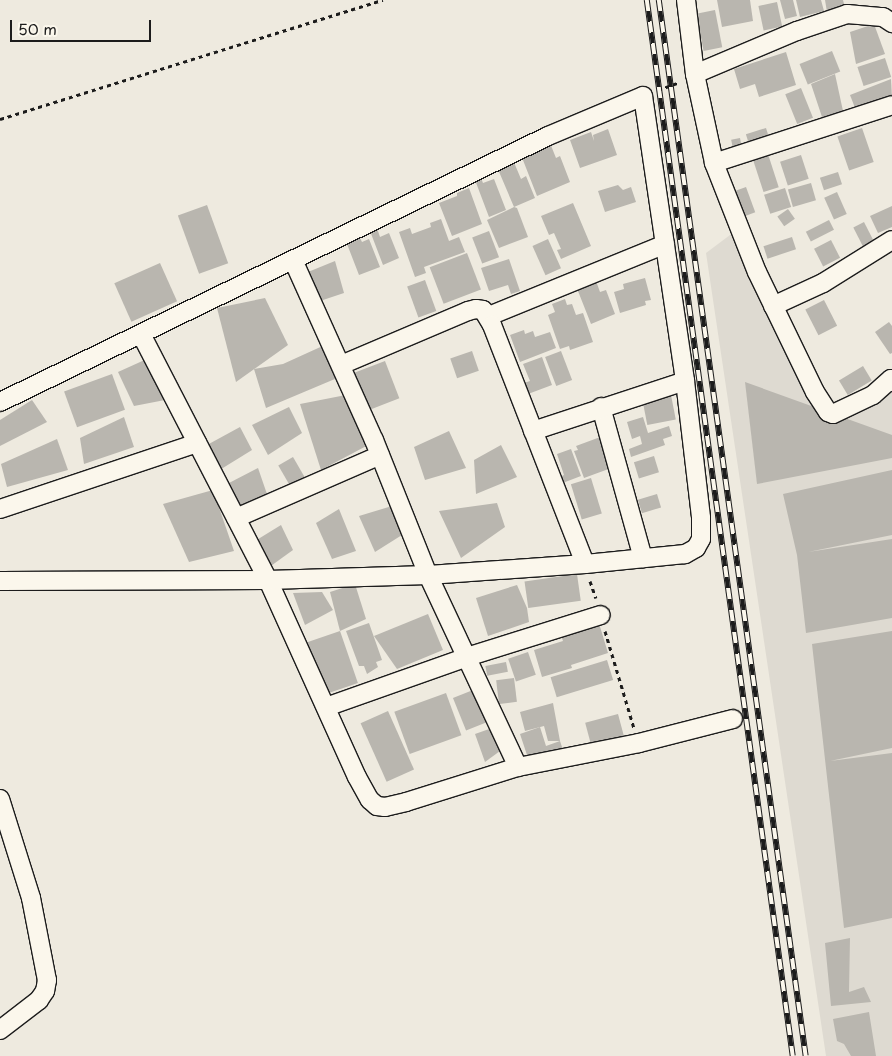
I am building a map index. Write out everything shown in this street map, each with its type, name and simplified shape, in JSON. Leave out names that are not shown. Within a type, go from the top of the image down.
[{"type":"street","points":[[686,0],[695,74],[714,163],[738,228],[815,392],[828,412],[838,412],[873,395],[892,380]]},
{"type":"street","points":[[864,0],[887,22]]},
{"type":"street","points":[[695,74],[797,31],[847,14],[887,22]]},
{"type":"street","points":[[0,402],[548,136],[643,96],[685,382],[701,518],[701,539],[699,545],[691,552],[585,564],[428,575],[268,580],[0,581]]},
{"type":"street","points":[[714,163],[892,105]]},
{"type":"street","points":[[773,306],[823,283],[892,240]]},
{"type":"street","points":[[488,316],[665,244]]},
{"type":"street","points":[[293,260],[341,364],[428,575],[518,767]]},
{"type":"street","points":[[341,364],[476,308],[483,310],[488,316],[585,564]]},
{"type":"street","points":[[141,334],[268,580],[357,777],[370,800],[377,806],[385,807],[406,802],[518,767],[638,743],[733,719]]},
{"type":"street","points":[[533,431],[685,382]]},
{"type":"street","points":[[601,408],[643,558]]},
{"type":"street","points":[[0,509],[197,443]]},
{"type":"street","points":[[236,518],[380,455]]},
{"type":"street","points":[[326,707],[467,656],[601,614]]},
{"type":"street","points":[[0,799],[31,898],[47,980],[45,991],[39,1000],[0,1030]]},
{"type":"path","points":[[0,119],[382,0]]},
{"type":"path","points":[[643,96],[671,87],[695,74]]},
{"type":"path","points":[[585,564],[638,743]]},
{"type":"shaded area","points":[[738,229],[833,413],[892,381],[892,1056],[826,1056],[706,253]]},
{"type":"building","points":[[717,0],[750,0],[753,21],[722,27]]},
{"type":"building","points":[[780,0],[793,0],[797,16],[785,19]]},
{"type":"building","points":[[796,0],[821,0],[824,11],[800,17]]},
{"type":"building","points":[[825,0],[843,0],[845,8],[827,12]]},
{"type":"building","points":[[777,2],[782,26],[764,30],[758,6]]},
{"type":"building","points":[[715,10],[722,47],[704,51],[696,14]]},
{"type":"building","points":[[874,24],[885,54],[856,64],[850,32]]},
{"type":"building","points":[[832,51],[840,71],[808,85],[800,64]]},
{"type":"building","points":[[786,52],[796,85],[759,97],[755,84],[740,89],[734,69]]},
{"type":"building","points":[[885,58],[891,77],[864,86],[857,67]]},
{"type":"building","points":[[835,74],[843,111],[822,117],[811,84]]},
{"type":"building","points":[[891,79],[892,99],[857,113],[850,95]]},
{"type":"building","points":[[801,88],[813,118],[797,124],[785,94]]},
{"type":"building","points":[[766,128],[769,138],[749,144],[746,134]]},
{"type":"building","points":[[862,128],[874,162],[849,171],[837,136]]},
{"type":"building","points":[[608,129],[617,155],[580,168],[570,140],[591,132],[594,141],[593,135]]},
{"type":"building","points":[[740,138],[743,153],[734,154],[731,140]]},
{"type":"building","points":[[550,143],[556,158],[560,156],[570,182],[537,196],[521,155]]},
{"type":"building","points":[[767,151],[779,187],[764,192],[752,156]]},
{"type":"building","points":[[801,155],[809,179],[788,186],[780,162]]},
{"type":"building","points":[[513,160],[521,179],[526,176],[535,198],[514,207],[497,167]]},
{"type":"building","points":[[838,172],[842,184],[824,190],[820,178]]},
{"type":"building","points":[[481,178],[483,183],[494,179],[506,210],[489,217],[475,180]]},
{"type":"building","points":[[811,183],[816,200],[793,207],[788,190]]},
{"type":"building","points":[[618,185],[623,190],[631,187],[636,202],[605,212],[598,191]]},
{"type":"building","points":[[746,187],[755,212],[739,218],[730,193]]},
{"type":"building","points":[[469,188],[482,224],[452,236],[439,203],[457,196],[457,193]]},
{"type":"building","points":[[785,188],[791,207],[770,214],[764,195]]},
{"type":"building","points":[[837,192],[847,214],[834,220],[824,198]]},
{"type":"building","points":[[573,203],[591,246],[561,259],[557,250],[561,249],[554,233],[549,235],[541,216]]},
{"type":"building","points":[[207,205],[228,263],[199,274],[178,216]]},
{"type":"building","points":[[892,206],[892,227],[878,233],[870,216]]},
{"type":"building","points":[[514,207],[517,208],[528,237],[499,248],[487,220]]},
{"type":"building","points":[[788,209],[795,219],[784,226],[777,216]]},
{"type":"building","points":[[441,219],[449,241],[459,237],[465,252],[424,267],[426,273],[415,277],[399,232],[410,228],[412,234],[431,227],[430,223]]},
{"type":"building","points":[[829,220],[834,230],[811,242],[806,232]]},
{"type":"building","points":[[864,222],[875,244],[865,250],[853,227]]},
{"type":"building","points":[[377,228],[380,237],[389,233],[399,258],[383,265],[370,231]]},
{"type":"building","points":[[489,231],[499,257],[482,264],[472,237]]},
{"type":"building","points":[[792,237],[796,249],[767,259],[763,246]]},
{"type":"building","points":[[360,238],[362,242],[369,239],[380,267],[359,275],[347,244]]},
{"type":"building","points":[[548,239],[561,268],[545,275],[532,246]]},
{"type":"building","points":[[831,240],[840,258],[823,266],[814,249]]},
{"type":"building","points":[[467,253],[481,289],[444,304],[430,267]]},
{"type":"building","points":[[509,259],[520,291],[511,294],[508,285],[489,291],[481,268]]},
{"type":"building","points":[[335,261],[344,293],[320,301],[308,272]]},
{"type":"building","points":[[160,263],[177,301],[131,322],[114,283]]},
{"type":"building","points":[[595,278],[600,292],[606,290],[615,314],[591,324],[576,286]]},
{"type":"building","points":[[645,278],[651,300],[645,301],[646,305],[620,313],[614,292],[624,289],[623,284]]},
{"type":"building","points":[[425,280],[436,311],[418,318],[407,286]]},
{"type":"building","points":[[265,298],[288,345],[236,382],[217,308]]},
{"type":"building","points":[[565,299],[567,305],[572,304],[576,315],[583,313],[593,342],[570,350],[569,346],[560,349],[548,315],[555,312],[552,304]]},
{"type":"building","points":[[824,300],[837,326],[818,335],[805,310]]},
{"type":"building","points":[[889,322],[892,326],[892,353],[890,354],[875,332]]},
{"type":"building","points":[[524,330],[525,334],[533,331],[535,337],[550,332],[556,348],[520,362],[510,335]]},
{"type":"building","points":[[327,344],[342,376],[266,408],[254,369],[283,364]]},
{"type":"building","points":[[472,351],[479,371],[457,378],[450,358]]},
{"type":"building","points":[[561,351],[572,380],[556,386],[545,357]]},
{"type":"building","points":[[542,357],[552,385],[528,394],[524,383],[530,381],[523,364]]},
{"type":"building","points":[[149,358],[165,400],[134,406],[118,372]]},
{"type":"building","points":[[385,361],[399,398],[367,411],[352,374]]},
{"type":"building","points":[[863,366],[872,381],[848,395],[839,380]]},
{"type":"building","points":[[112,374],[125,410],[77,427],[64,391]]},
{"type":"building","points":[[745,382],[892,435],[892,458],[757,484]]},
{"type":"building","points":[[351,394],[372,443],[321,470],[300,404]]},
{"type":"building","points":[[671,395],[676,420],[647,425],[643,401]]},
{"type":"building","points":[[32,400],[47,422],[0,446],[0,420]]},
{"type":"building","points":[[289,407],[302,433],[268,455],[252,425]]},
{"type":"building","points":[[124,417],[134,447],[84,464],[80,438]]},
{"type":"building","points":[[643,417],[648,433],[669,426],[672,436],[663,439],[665,445],[631,457],[629,449],[642,444],[640,436],[632,439],[627,422]]},
{"type":"building","points":[[240,427],[252,450],[218,471],[207,445]]},
{"type":"building","points":[[449,431],[466,468],[425,480],[414,447]]},
{"type":"building","points":[[603,436],[614,467],[584,478],[574,451],[578,450],[576,446]]},
{"type":"building","points":[[57,439],[68,470],[7,487],[1,464]]},
{"type":"building","points":[[501,445],[517,477],[476,494],[474,460]]},
{"type":"building","points":[[571,449],[581,476],[560,484],[558,478],[564,475],[557,454]]},
{"type":"building","points":[[654,456],[659,472],[639,478],[634,462]]},
{"type":"building","points":[[293,457],[305,478],[290,486],[278,466]]},
{"type":"building","points":[[258,468],[269,500],[242,511],[229,483]]},
{"type":"building","points":[[892,470],[892,535],[808,552],[892,539],[892,618],[806,633],[797,555],[783,494]]},
{"type":"building","points":[[591,478],[602,513],[582,520],[571,484]]},
{"type":"building","points":[[213,490],[234,551],[189,562],[163,504]]},
{"type":"building","points":[[657,494],[661,507],[642,513],[638,500]]},
{"type":"building","points":[[497,503],[505,527],[461,558],[439,511]]},
{"type":"building","points":[[392,506],[402,535],[375,552],[359,516]]},
{"type":"building","points":[[339,509],[356,551],[332,559],[316,523]]},
{"type":"building","points":[[281,525],[293,550],[268,568],[255,541]]},
{"type":"building","points":[[577,574],[581,601],[528,608],[525,581]]},
{"type":"building","points":[[355,584],[366,619],[340,631],[330,592]]},
{"type":"building","points":[[517,585],[527,608],[529,622],[488,636],[476,598]]},
{"type":"building","points":[[322,592],[333,610],[305,625],[293,593]]},
{"type":"building","points":[[428,614],[443,650],[397,669],[374,636]]},
{"type":"building","points":[[598,620],[608,653],[571,665],[572,668],[542,677],[534,650],[563,641],[560,632]]},
{"type":"building","points":[[369,623],[382,660],[376,662],[378,667],[367,674],[364,666],[359,666],[346,631]]},
{"type":"building","points":[[340,631],[358,683],[323,695],[305,643]]},
{"type":"building","points":[[892,631],[892,748],[830,761],[892,753],[892,918],[844,928],[812,644]]},
{"type":"building","points":[[528,652],[536,675],[516,682],[508,659]]},
{"type":"building","points":[[607,660],[613,680],[557,697],[551,677]]},
{"type":"building","points":[[506,662],[508,672],[487,676],[485,666]]},
{"type":"building","points":[[514,678],[517,702],[499,704],[496,680]]},
{"type":"building","points":[[478,688],[491,720],[466,731],[453,698]]},
{"type":"building","points":[[446,693],[461,735],[410,754],[394,712]]},
{"type":"building","points":[[553,703],[560,741],[548,741],[544,726],[525,731],[520,712]]},
{"type":"building","points":[[388,711],[414,769],[387,782],[361,723]]},
{"type":"building","points":[[618,714],[624,736],[591,745],[585,723]]},
{"type":"building","points":[[540,727],[546,746],[560,741],[563,750],[529,761],[520,734]]},
{"type":"building","points":[[492,728],[500,751],[485,762],[475,734]]},
{"type":"building","points":[[850,938],[849,992],[864,987],[871,1002],[831,1006],[825,943]]},
{"type":"building","points":[[869,1012],[876,1056],[851,1056],[844,1044],[837,1041],[833,1019]]},
{"type":"railway","points":[[647,0],[793,1056]]},
{"type":"railway","points":[[659,0],[806,1056]]}]
